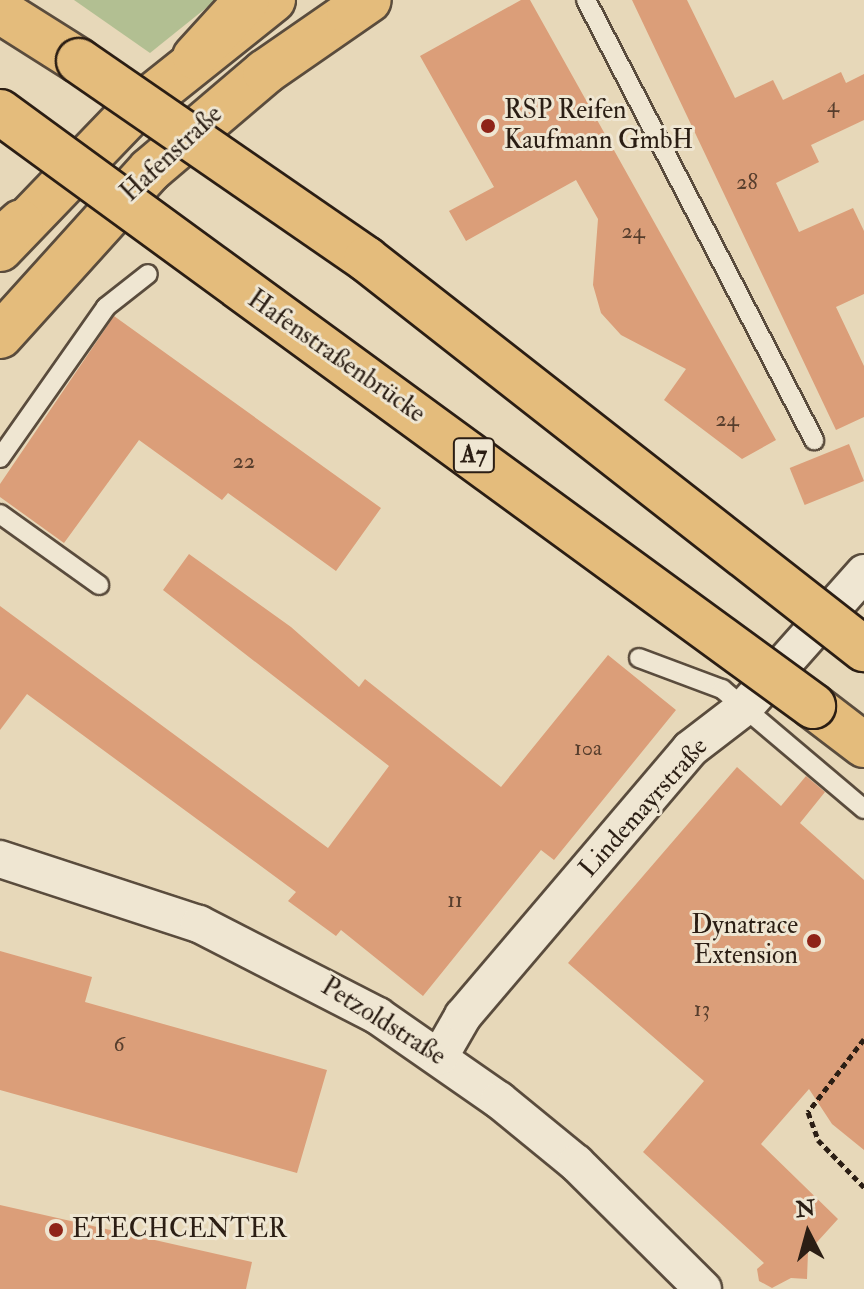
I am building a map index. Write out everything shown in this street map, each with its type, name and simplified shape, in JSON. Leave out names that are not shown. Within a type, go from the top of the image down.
[{"type":"main road","points":[[7,237],[195,57],[247,0]]},
{"type":"main road","points":[[195,57],[273,0]]},
{"type":"main road","name":"Hafenstraße","points":[[0,336],[150,170],[265,72],[360,4]]},
{"type":"main road","points":[[0,11],[36,22],[79,61],[366,259],[864,649]]},
{"type":"main road","name":"Hafenstraßenbrücke","points":[[0,112],[129,212],[617,558],[864,745]]},
{"type":"main road","points":[[0,143],[129,212]]},
{"type":"street","name":"Lindemayrstraße","points":[[440,1056],[463,1016],[690,749],[746,706],[864,573]]},
{"type":"street","name":"Petzoldstraße","points":[[0,859],[199,924],[320,983],[440,1056],[576,1163],[703,1289]]},
{"type":"lane","points":[[586,0],[814,440]]},
{"type":"lane","points":[[0,458],[106,307],[148,274]]},
{"type":"lane","points":[[0,514],[99,585]]},
{"type":"lane","points":[[639,658],[722,689],[746,706],[864,809]]},
{"type":"path","points":[[864,1039],[808,1112],[818,1140],[864,1187]]},
{"type":"green space","points":[[74,0],[216,0],[150,53]]},
{"type":"building","points":[[521,0],[530,0],[776,440],[742,459],[664,400],[686,369],[621,335],[601,313],[593,285],[598,219],[576,180],[466,241],[449,211],[494,187],[420,56]]},
{"type":"building","points":[[632,0],[687,0],[735,98],[773,80],[783,100],[841,72],[846,83],[864,74],[864,120],[811,145],[819,162],[776,183],[799,232],[853,208],[864,231],[864,294],[836,307],[864,366],[864,417],[836,430]]},
{"type":"building","points":[[114,316],[381,508],[336,571],[228,493],[222,500],[139,440],[64,543],[0,497],[0,484]]},
{"type":"building","points":[[849,444],[864,481],[805,505],[790,468]]},
{"type":"building","points":[[189,554],[291,627],[359,687],[365,679],[501,787],[608,655],[676,710],[554,860],[541,850],[423,996],[341,930],[336,936],[288,901],[296,892],[27,694],[0,730],[0,606],[328,848],[389,766],[163,590]]},
{"type":"building","points":[[737,767],[781,806],[806,776],[825,792],[800,823],[864,880],[864,1150],[832,1124],[809,1089],[761,1144],[838,1219],[808,1252],[807,1279],[791,1278],[772,1288],[759,1281],[757,1269],[764,1263],[643,1152],[704,1081],[568,963]]},
{"type":"building","points":[[0,951],[92,977],[85,1002],[327,1070],[297,1173],[0,1090]]},
{"type":"building","name":"ETECHCENTER","points":[[0,1205],[252,1262],[246,1289],[0,1289]]},
{"type":"place","name":"RSP Reifen Kaufmann GmbH","points":[[488,126]]},
{"type":"place","name":"Dynatrace Extension","points":[[814,941]]},
{"type":"place","name":"ETECHCENTER","points":[[56,1230]]}]
